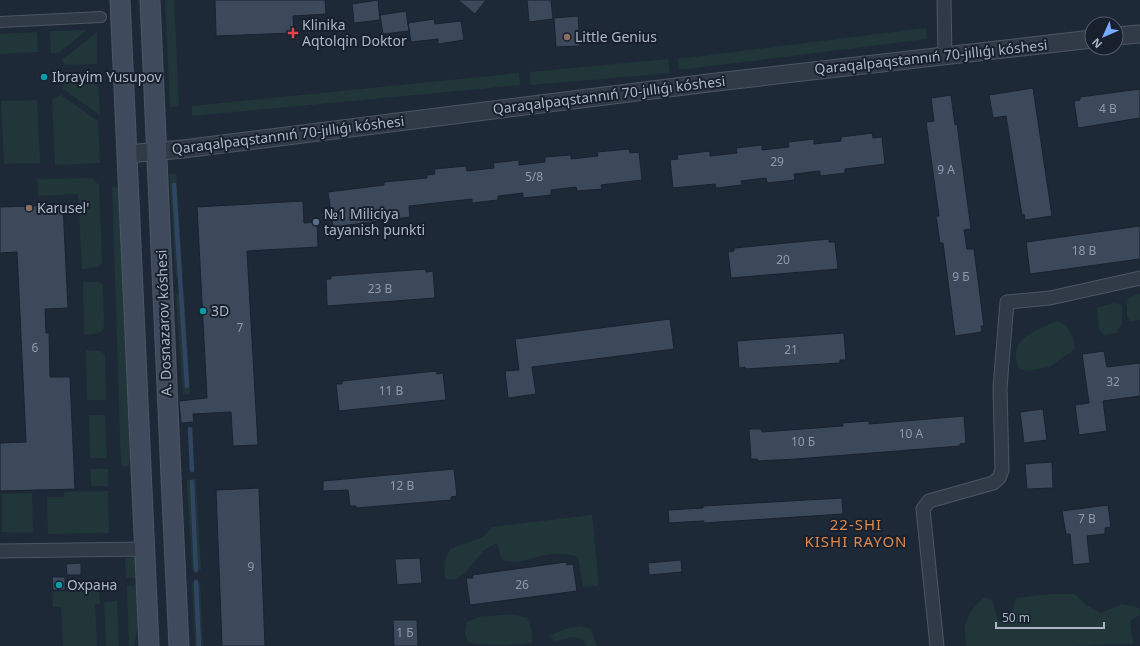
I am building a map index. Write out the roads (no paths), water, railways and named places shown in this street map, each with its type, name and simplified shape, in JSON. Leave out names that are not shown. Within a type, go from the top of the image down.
[{"type":"main road","name":"A. Dosnazarov kóshesi","points":[[120,0],[149,646]]},
{"type":"main road","name":"A. Dosnazarov kóshesi","points":[[150,0],[179,646]]},
{"type":"main road","points":[[125,109],[131,115],[144,115],[149,112],[154,104]]},
{"type":"main road","points":[[128,182],[140,175],[147,174],[158,180]]},
{"type":"street","points":[[944,0],[945,55]]},
{"type":"street","points":[[0,22],[101,17]]},
{"type":"street","points":[[1124,35],[1140,34]]},
{"type":"street","name":"Qaraqalpaqstannıń 70-jıllıǵı kóshesi","points":[[127,154],[157,152],[649,90],[1084,40]]},
{"type":"street","points":[[937,646],[923,509],[929,501],[993,483],[999,478],[1002,470],[1000,388],[1007,302],[1050,298],[1140,278]]},
{"type":"street","points":[[0,551],[145,549]]},
{"type":"waterway","points":[[174,185],[187,386]]},
{"type":"waterway","points":[[190,429],[192,470]]},
{"type":"waterway","points":[[192,482],[196,570]]},
{"type":"waterway","points":[[196,582],[199,646]]},
{"type":"place","name":"Klinika Aqtolqin Doktor","points":[[293,33]]},
{"type":"place","name":"Little Genius","points":[[567,37]]},
{"type":"place","name":"Ibrayim Yusupov","points":[[44,77]]},
{"type":"place","name":"Karusel'","points":[[29,208]]},
{"type":"place","name":"№1 Miliciya tayanish punkti","points":[[316,222]]},
{"type":"place","name":"3D","points":[[203,311]]},
{"type":"place","name":"Охрана","points":[[59,585]]},
{"type":"district","name":"22-SHI KISHI RAYON","points":[[856,534]]}]
